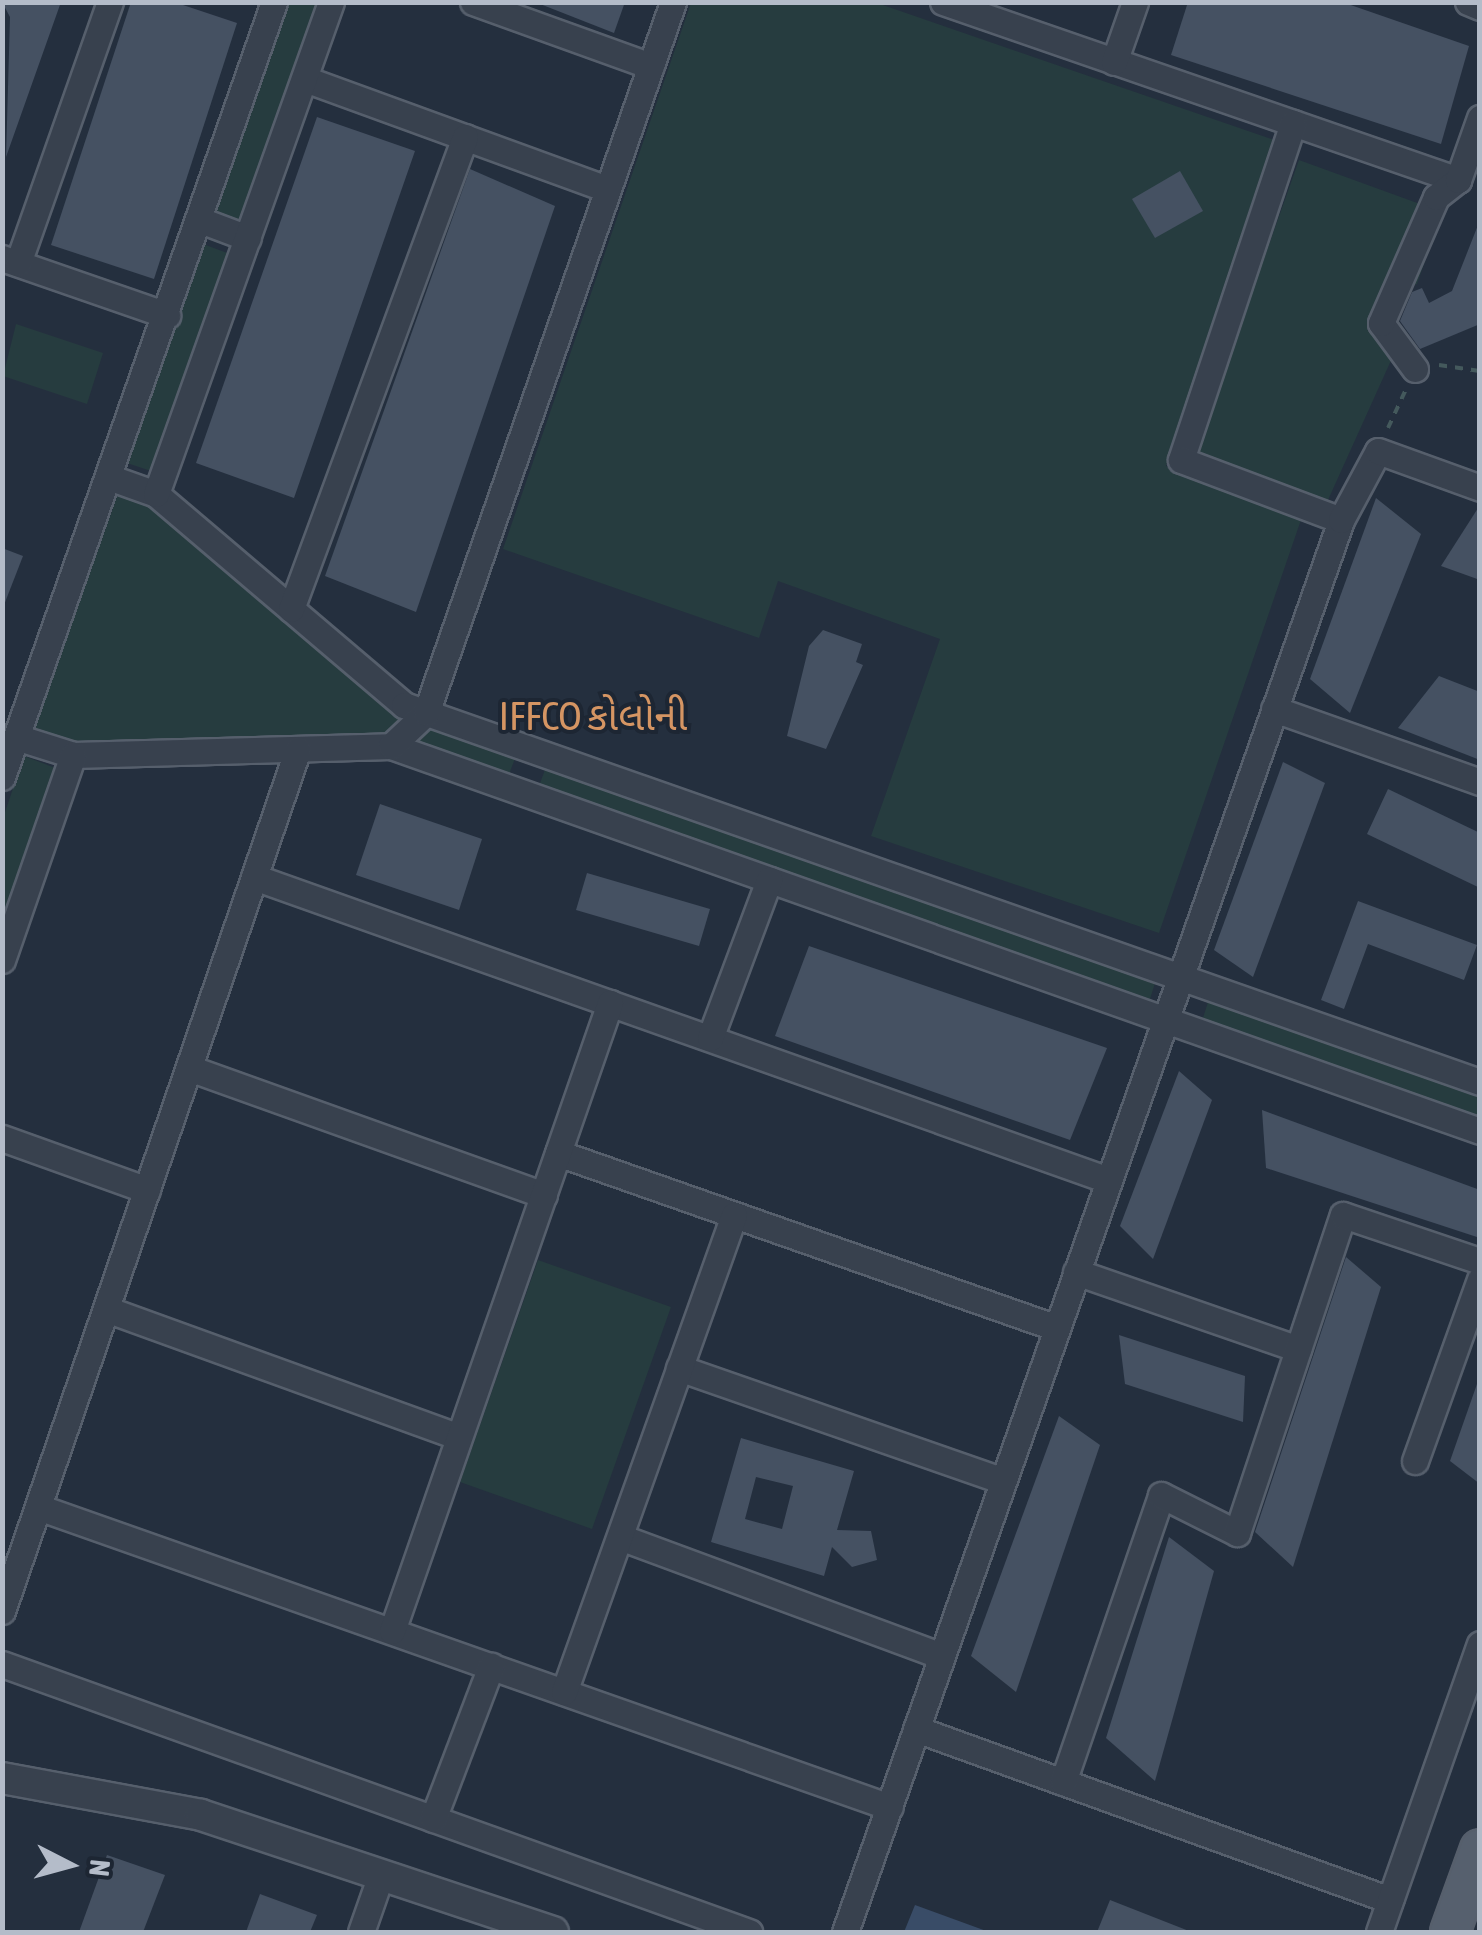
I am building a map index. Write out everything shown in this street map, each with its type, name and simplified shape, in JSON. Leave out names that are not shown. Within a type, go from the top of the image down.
[{"type":"main road","points":[[1450,1932],[1480,1849]]},
{"type":"street","points":[[110,2],[10,261],[167,315]]},
{"type":"street","points":[[156,494],[331,2]]},
{"type":"street","points":[[473,2],[651,66]]},
{"type":"street","points":[[391,746],[426,713],[672,2]]},
{"type":"street","points":[[1114,62],[1135,2]]},
{"type":"street","points":[[1468,2],[1480,7]]},
{"type":"street","points":[[955,4],[1458,180]]},
{"type":"street","points":[[2,777],[200,220],[267,5]]},
{"type":"street","points":[[304,79],[608,189]]},
{"type":"street","points":[[1415,369],[1380,323],[1436,196],[1458,180],[1480,118]]},
{"type":"street","points":[[1293,124],[1181,460],[1341,520]]},
{"type":"street","points":[[291,609],[465,137]]},
{"type":"street","points":[[200,220],[248,238]]},
{"type":"street","points":[[846,1932],[1341,520],[1378,451],[1480,488]]},
{"type":"street","points":[[111,478],[156,494],[404,705],[1480,1082]]},
{"type":"street","points":[[1274,709],[1480,782]]},
{"type":"street","points":[[16,737],[74,755],[391,746],[1480,1131]]},
{"type":"street","points":[[2,1611],[298,749]]},
{"type":"street","points":[[520,792],[534,750]]},
{"type":"street","points":[[2,960],[74,755]]},
{"type":"street","points":[[254,877],[1108,1180]]},
{"type":"street","points":[[710,1038],[768,880]]},
{"type":"street","points":[[392,1631],[610,1003]]},
{"type":"street","points":[[189,1068],[544,1196]]},
{"type":"street","points":[[2,1138],[147,1190]]},
{"type":"street","points":[[558,1153],[1056,1328]]},
{"type":"street","points":[[564,1692],[734,1215]]},
{"type":"street","points":[[1063,1782],[1161,1495],[1237,1533],[1343,1215],[1480,1261]]},
{"type":"street","points":[[1076,1272],[1298,1349]]},
{"type":"street","points":[[1416,1460],[1480,1279]]},
{"type":"street","points":[[106,1310],[459,1437]]},
{"type":"street","points":[[679,1368],[1003,1480]]},
{"type":"street","points":[[38,1507],[890,1807]]},
{"type":"street","points":[[620,1536],[942,1656]]},
{"type":"street","points":[[1379,1932],[1480,1644]]},
{"type":"street","points":[[2,1664],[749,1932]]},
{"type":"street","points":[[434,1819],[491,1666]]},
{"type":"street","points":[[916,1729],[1390,1900]]},
{"type":"street","points":[[2,1778],[201,1816],[553,1932]]},
{"type":"street","points":[[361,1932],[381,1876]]},
{"type":"green space","points":[[287,3],[316,3],[240,221],[213,211]]},
{"type":"green space","points":[[691,3],[877,3],[1277,141],[1166,466],[1303,514],[1159,933],[871,836],[940,639],[778,581],[759,638],[503,549]]},
{"type":"green space","points":[[1299,160],[1442,212],[1417,284],[1381,298],[1398,345],[1328,500],[1194,457]]},
{"type":"green space","points":[[203,244],[230,254],[151,471],[124,462]]},
{"type":"green space","points":[[16,324],[103,353],[87,404],[3,376]]},
{"type":"green space","points":[[118,494],[151,508],[392,709],[517,753],[508,777],[383,734],[70,743],[34,730]]},
{"type":"green space","points":[[24,756],[58,769],[3,926],[3,818]]},
{"type":"green space","points":[[546,767],[1156,980],[1150,999],[539,786]]},
{"type":"green space","points":[[1208,1002],[1479,1095],[1479,1116],[1202,1021]]},
{"type":"green space","points":[[538,1260],[671,1307],[592,1529],[460,1482]]},
{"type":"water","points":[[915,1905],[989,1932],[904,1932]]},
{"type":"building","points":[[2,2],[61,2],[6,157],[10,17]]},
{"type":"building","points":[[131,2],[174,2],[237,23],[154,279],[51,245]]},
{"type":"building","points":[[535,2],[625,2],[614,33]]},
{"type":"building","points":[[1188,2],[1342,2],[1469,46],[1441,144],[1171,55]]},
{"type":"building","points":[[317,117],[415,151],[294,498],[196,463]]},
{"type":"building","points":[[470,169],[555,206],[416,612],[325,576]]},
{"type":"building","points":[[1180,171],[1203,211],[1155,238],[1132,199]]},
{"type":"building","points":[[1480,220],[1480,324],[1420,349],[1400,321],[1412,292],[1422,288],[1429,303],[1452,291]]},
{"type":"building","points":[[1376,498],[1421,534],[1350,713],[1310,679]]},
{"type":"building","points":[[1480,505],[1480,580],[1441,566]]},
{"type":"building","points":[[2,548],[23,556],[4,605],[2,605]]},
{"type":"building","points":[[823,630],[862,644],[856,662],[863,665],[826,749],[787,736],[809,646]]},
{"type":"building","points":[[1439,676],[1480,692],[1480,760],[1398,728]]},
{"type":"building","points":[[1283,762],[1325,783],[1253,977],[1214,950]]},
{"type":"building","points":[[1388,789],[1480,833],[1480,888],[1367,834]]},
{"type":"building","points":[[380,804],[482,839],[459,910],[356,875]]},
{"type":"building","points":[[587,873],[710,909],[699,946],[576,910]]},
{"type":"building","points":[[1358,901],[1477,945],[1464,980],[1368,944],[1344,1009],[1321,1000]]},
{"type":"building","points":[[809,946],[1107,1048],[1070,1140],[775,1036]]},
{"type":"building","points":[[1179,1071],[1212,1100],[1153,1259],[1120,1226]]},
{"type":"building","points":[[1262,1110],[1480,1190],[1480,1238],[1266,1168]]},
{"type":"building","points":[[1346,1257],[1381,1287],[1293,1567],[1255,1532]]},
{"type":"building","points":[[1119,1335],[1245,1376],[1243,1422],[1125,1384]]},
{"type":"building","points":[[1477,1384],[1480,1385],[1480,1484],[1450,1461]]},
{"type":"building","points":[[1059,1416],[1100,1445],[1016,1692],[971,1656]]},
{"type":"building","points":[[741,1438],[854,1471],[837,1530],[871,1531],[877,1560],[852,1567],[832,1547],[824,1576],[711,1542]],"holes":[[[756,1477],[793,1486],[782,1529],[745,1519]]]},
{"type":"building","points":[[1169,1537],[1214,1571],[1155,1781],[1106,1738]]},
{"type":"building","points":[[107,1855],[165,1875],[143,1932],[79,1932]]},
{"type":"building","points":[[260,1894],[317,1915],[310,1932],[246,1932]]},
{"type":"building","points":[[1110,1900],[1189,1931],[1189,1932],[1097,1932]]},
{"type":"district","name":"IFFCO કોલોની","points":[[593,716]]}]
